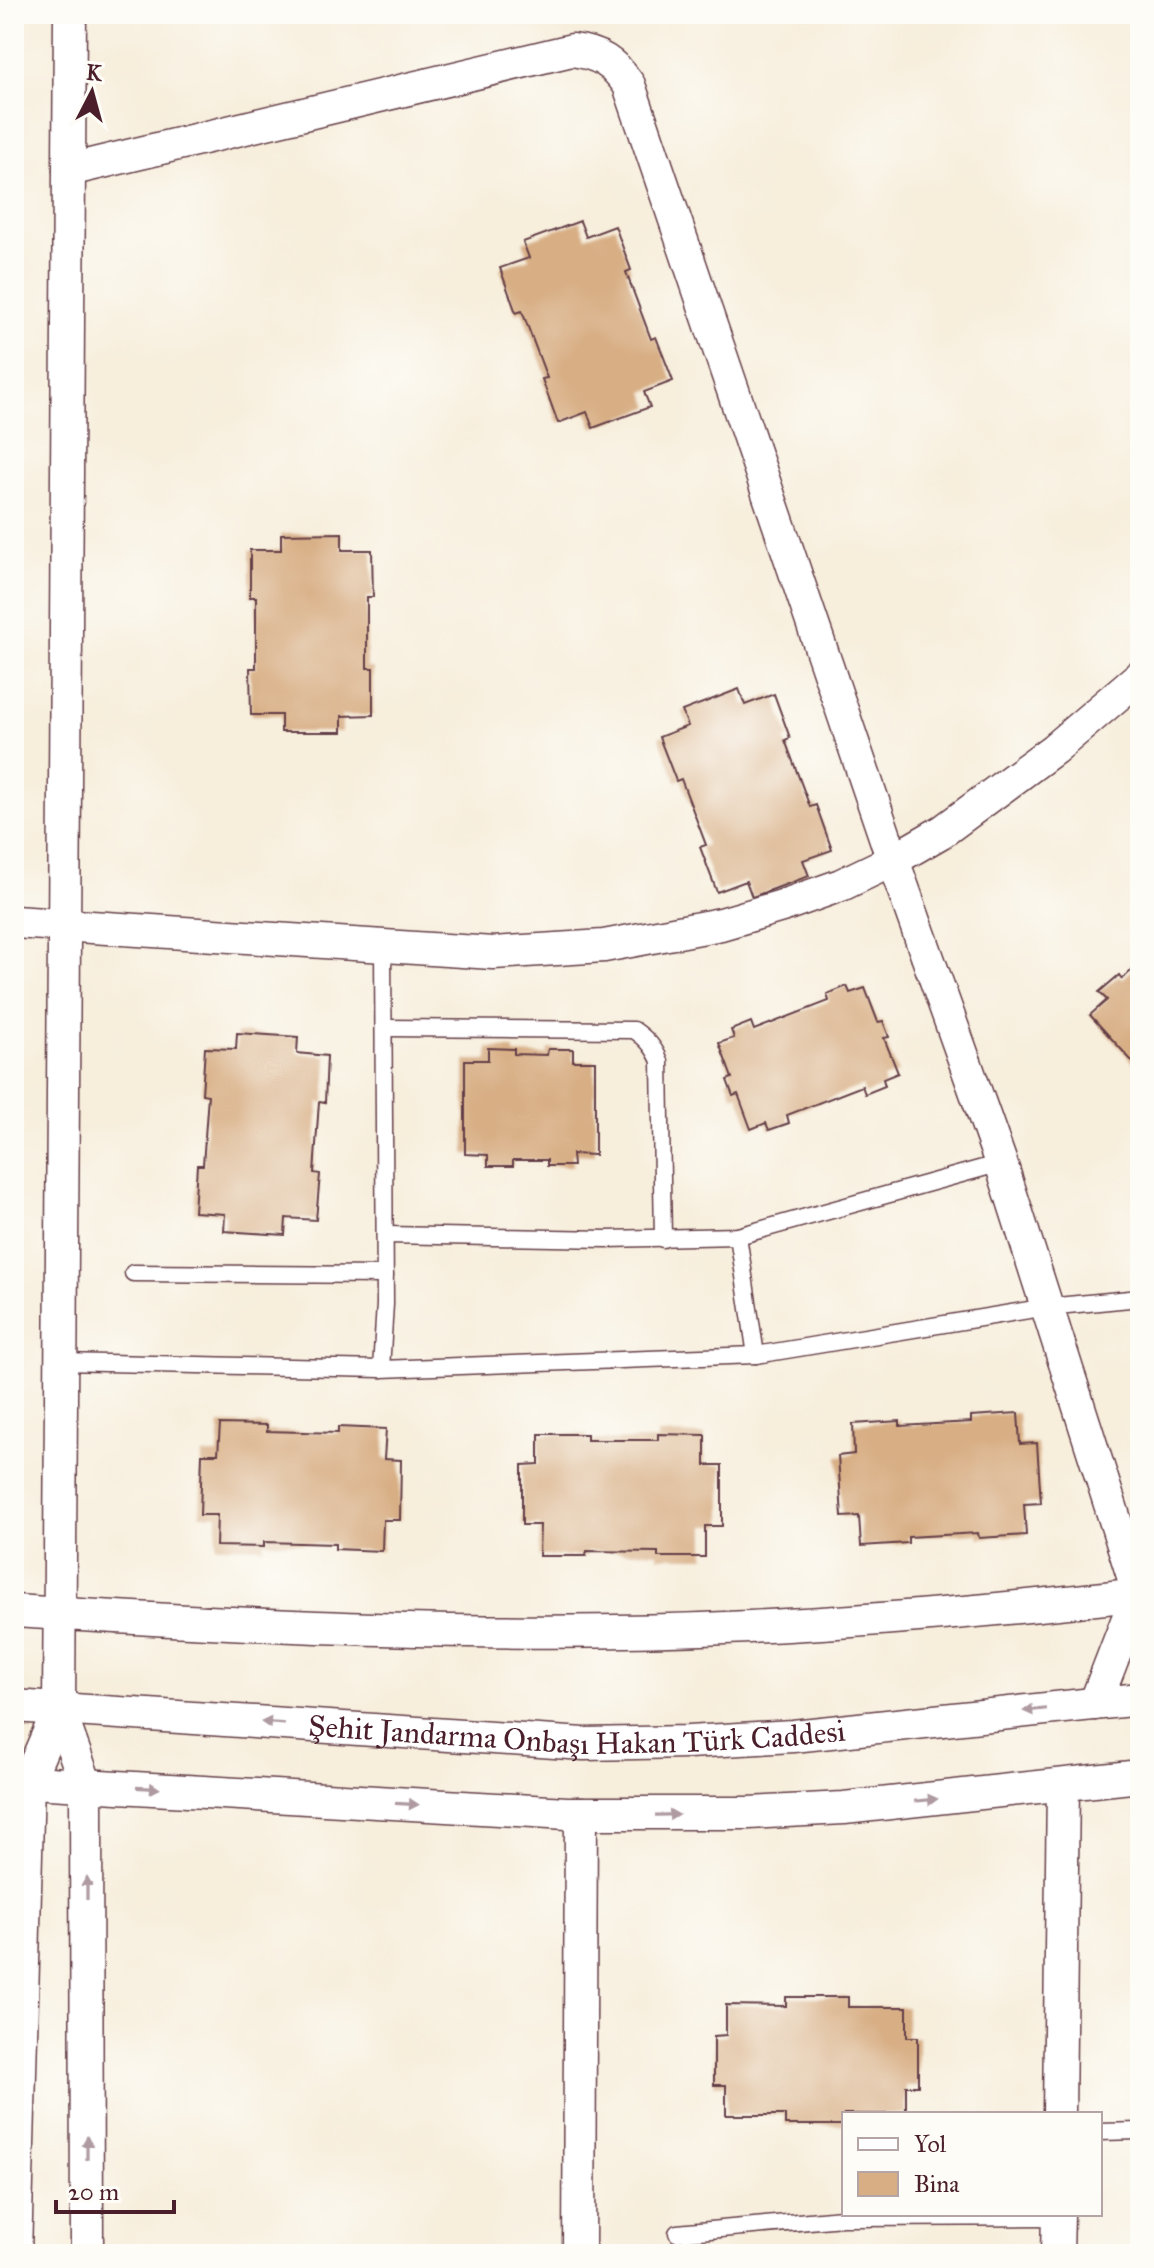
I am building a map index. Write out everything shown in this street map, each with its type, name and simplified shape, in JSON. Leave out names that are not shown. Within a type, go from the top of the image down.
[{"type":"street","points":[[70,14],[59,1709],[86,1785],[87,2254]]},
{"type":"street","points":[[69,170],[572,50],[589,52],[619,70],[629,85],[893,860],[1001,1163],[1139,1596],[1095,1704]]},
{"type":"street","points":[[14,922],[493,953],[604,946],[660,937],[721,924],[782,906],[841,885],[893,860],[943,831],[990,798],[1136,688]]},
{"type":"street","points":[[14,1611],[405,1630],[591,1631],[747,1628],[877,1620],[1139,1596]]},
{"type":"street","name":"Şehit Jandarma Onbaşı Hakan Türk Caddesi","points":[[14,1706],[584,1744],[793,1736],[1140,1699]]},
{"type":"street","points":[[15,2254],[21,1781],[59,1709]]},
{"type":"street","points":[[21,1781],[581,1813],[719,1814],[844,1808],[1140,1776]]},
{"type":"street","points":[[1059,2112],[1063,1785]]},
{"type":"street","points":[[579,2254],[581,1813]]},
{"type":"street","points":[[1057,2254],[1058,2216]]},
{"type":"lane","points":[[381,1369],[385,1275],[383,946]]},
{"type":"lane","points":[[384,1028],[634,1030],[642,1035],[656,1050],[660,1061],[663,1239]]},
{"type":"lane","points":[[385,1235],[663,1239],[738,1236],[1001,1163]]},
{"type":"lane","points":[[738,1236],[756,1355]]},
{"type":"lane","points":[[133,1273],[385,1275]]},
{"type":"lane","points":[[61,1362],[381,1369],[756,1355],[1047,1307],[1140,1298]]},
{"type":"lane","points":[[1102,2132],[1140,2131]]},
{"type":"lane","points":[[677,2233],[842,2218],[1058,2216]]},
{"type":"building","points":[[580,221],[586,237],[615,226],[631,270],[626,272],[651,339],[656,337],[673,381],[644,392],[650,407],[593,428],[587,412],[558,423],[542,379],[547,378],[522,311],[516,313],[500,268],[529,258],[523,242]]},
{"type":"building","points":[[342,533],[342,550],[372,550],[373,597],[367,597],[367,668],[373,668],[373,715],[342,716],[342,732],[281,732],[281,715],[251,715],[250,668],[256,668],[256,597],[250,597],[250,550],[281,550],[281,534]]},
{"type":"building","points":[[739,689],[745,705],[774,694],[790,738],[785,740],[810,807],[816,805],[832,850],[803,860],[809,876],[752,897],[746,881],[717,892],[700,847],[706,845],[681,779],[676,781],[659,737],[688,726],[682,711]]},
{"type":"building","points":[[1140,963],[1140,1070],[1090,1015],[1107,1000],[1099,992],[1119,975],[1122,979]]},
{"type":"building","points":[[847,986],[850,993],[865,988],[878,1022],[883,1021],[889,1037],[884,1038],[898,1073],[883,1079],[885,1086],[865,1094],[862,1086],[787,1115],[789,1123],[769,1130],[766,1123],[751,1129],[738,1094],[733,1096],[727,1080],[732,1078],[719,1043],[734,1038],[731,1030],[751,1022],[754,1030],[829,1001],[827,994]]},
{"type":"building","points":[[237,1033],[298,1037],[297,1053],[327,1056],[325,1103],[319,1102],[314,1173],[320,1174],[316,1220],[286,1218],[285,1235],[224,1231],[225,1214],[194,1212],[197,1165],[203,1165],[208,1095],[202,1094],[205,1048],[236,1049]]},
{"type":"building","points":[[488,1048],[514,1049],[514,1054],[547,1055],[548,1049],[573,1049],[573,1061],[595,1061],[595,1155],[572,1154],[573,1166],[547,1166],[547,1160],[513,1160],[513,1166],[488,1166],[488,1155],[465,1154],[465,1060],[488,1060]]},
{"type":"building","points":[[1018,1413],[1020,1444],[1037,1443],[1041,1503],[1024,1504],[1026,1535],[979,1538],[978,1533],[908,1537],[908,1543],[861,1546],[859,1516],[842,1517],[838,1456],[854,1454],[853,1424],[900,1421],[900,1426],[971,1422],[971,1416]]},
{"type":"building","points":[[220,1424],[267,1425],[267,1431],[338,1433],[338,1427],[386,1429],[384,1459],[401,1460],[400,1520],[383,1520],[382,1551],[335,1549],[335,1544],[264,1542],[264,1547],[216,1546],[217,1515],[200,1515],[202,1454],[218,1454]]},
{"type":"building","points":[[539,1434],[587,1434],[587,1440],[658,1440],[658,1434],[705,1435],[705,1465],[722,1465],[722,1526],[705,1526],[705,1557],[658,1557],[658,1552],[587,1551],[586,1556],[539,1556],[540,1525],[522,1525],[522,1465],[539,1464]]},
{"type":"building","points":[[786,1997],[848,1997],[848,2007],[907,2007],[907,2037],[918,2037],[918,2086],[906,2086],[906,2112],[842,2112],[842,2125],[785,2125],[785,2115],[726,2115],[726,2085],[714,2085],[714,2036],[726,2035],[726,2005],[786,2006]]}]
